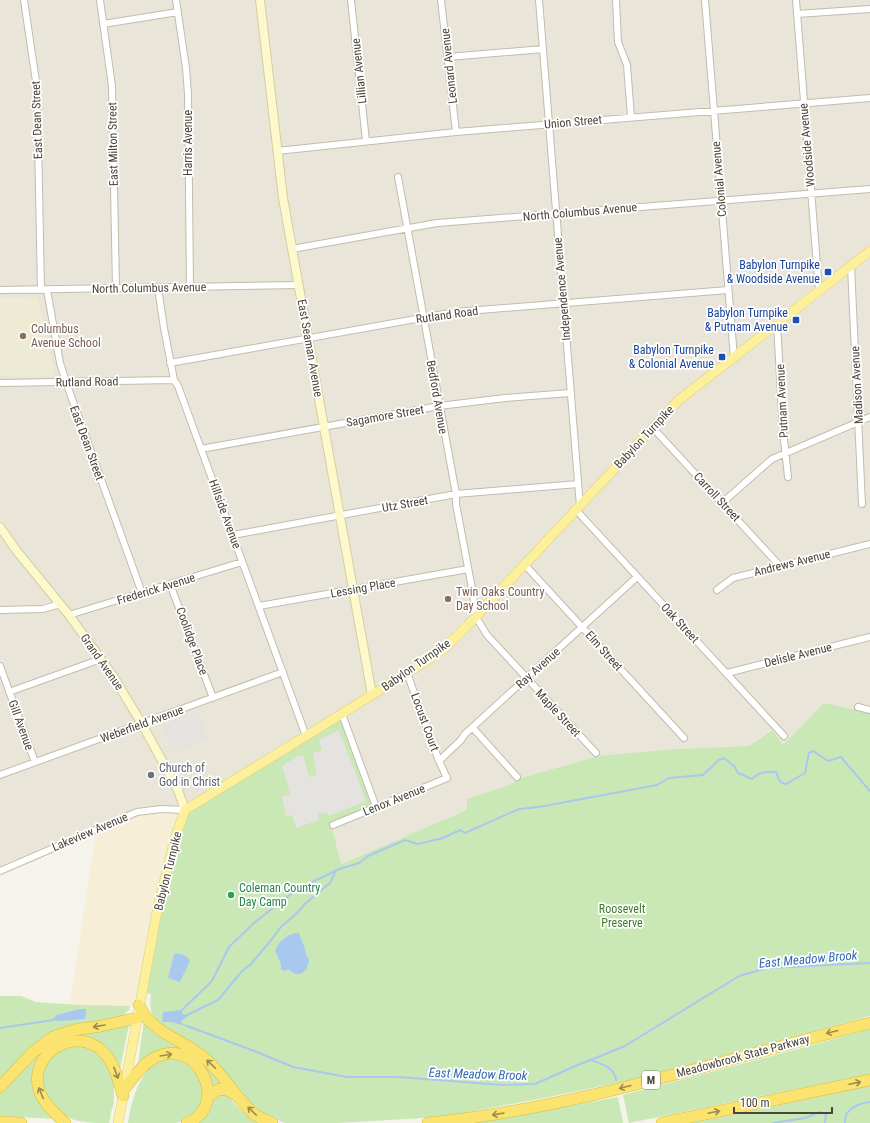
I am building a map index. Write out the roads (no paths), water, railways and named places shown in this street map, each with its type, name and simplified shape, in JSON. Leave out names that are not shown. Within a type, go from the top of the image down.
[{"type":"highway","points":[[139,1005],[145,1015],[156,1027],[201,1055],[213,1065],[236,1095],[256,1116],[272,1123]]},
{"type":"highway","points":[[0,1087],[33,1052],[53,1038],[74,1030],[137,1018]]},
{"type":"highway","name":"Meadowbrook State Parkway","points":[[428,1123],[478,1117],[576,1099],[870,1023]]},
{"type":"highway","points":[[65,1123],[47,1105],[40,1092],[38,1084],[39,1072],[41,1064],[47,1054],[55,1047],[65,1042],[82,1041],[90,1043],[105,1053],[124,1091],[141,1069],[151,1060],[168,1053],[181,1055],[192,1059],[204,1074],[208,1097],[204,1109],[187,1123]]},
{"type":"highway","points":[[662,1123],[870,1080]]},
{"type":"highway","points":[[208,1097],[219,1089],[228,1090],[236,1095]]},
{"type":"highway","points":[[0,1122],[21,1123]]},
{"type":"main road","name":"East Seaman Avenue","points":[[260,0],[283,198],[372,695]]},
{"type":"main road","name":"Babylon Turnpike","points":[[118,1123],[158,906],[175,838],[185,810],[342,714],[445,648],[525,565],[679,400],[870,251]]},
{"type":"main road","name":"Grand Avenue","points":[[0,527],[2,535],[69,615],[116,681],[142,724],[178,790],[185,810]]},
{"type":"street","name":"East Dean Street","points":[[24,0],[37,88],[44,290],[60,363],[66,382],[142,593]]},
{"type":"street","name":"East Milton Street","points":[[100,0],[112,86],[116,288]]},
{"type":"street","name":"Harris Avenue","points":[[176,0],[186,68],[188,94],[190,287]]},
{"type":"street","name":"Lillian Avenue","points":[[351,0],[366,141]]},
{"type":"street","name":"Leonard Avenue","points":[[441,0],[456,132]]},
{"type":"street","name":"Independence Avenue","points":[[539,0],[578,484],[578,508]]},
{"type":"street","points":[[616,0],[618,42],[627,65],[631,117]]},
{"type":"street","name":"Colonial Avenue","points":[[704,0],[734,358]]},
{"type":"street","name":"Woodside Avenue","points":[[796,0],[820,290]]},
{"type":"street","points":[[797,14],[870,8]]},
{"type":"street","points":[[103,24],[178,12]]},
{"type":"street","points":[[448,57],[543,49]]},
{"type":"street","name":"Union Street","points":[[277,151],[456,132],[870,98]]},
{"type":"street","name":"Bedford Avenue","points":[[398,177],[456,494],[456,504],[476,616]]},
{"type":"street","name":"North Columbus Avenue","points":[[292,249],[437,223],[870,189]]},
{"type":"street","name":"Madison Avenue","points":[[851,266],[862,504]]},
{"type":"street","name":"North Columbus Avenue","points":[[0,290],[298,285]]},
{"type":"street","name":"Hillside Avenue","points":[[158,288],[174,380],[178,386],[306,736]]},
{"type":"street","name":"Rutland Road","points":[[170,363],[455,312],[728,290]]},
{"type":"street","name":"Putnam Avenue","points":[[777,324],[788,477]]},
{"type":"street","name":"Rutland Road","points":[[0,383],[174,380]]},
{"type":"street","name":"Sagamore Street","points":[[201,449],[439,406],[505,398],[570,393]]},
{"type":"street","points":[[722,503],[772,458],[870,417]]},
{"type":"street","name":"Carroll Street","points":[[653,428],[780,566]]},
{"type":"street","name":"Utz Street","points":[[233,535],[456,494],[578,484]]},
{"type":"street","name":"Oak Street","points":[[578,508],[637,577],[784,736]]},
{"type":"street","name":"Andrews Avenue","points":[[717,590],[733,578],[870,544]]},
{"type":"street","name":"Frederick Avenue","points":[[69,615],[242,562]]},
{"type":"street","name":"Elm Street","points":[[525,565],[684,738]]},
{"type":"street","name":"Lessing Place","points":[[259,606],[468,569]]},
{"type":"street","name":"Ray Avenue","points":[[439,761],[637,577]]},
{"type":"street","name":"Coolidge Place","points":[[170,584],[213,698]]},
{"type":"street","points":[[0,610],[44,609],[60,604]]},
{"type":"street","name":"Maple Street","points":[[476,616],[487,635],[596,753]]},
{"type":"street","name":"Delisle Avenue","points":[[727,673],[870,637]]},
{"type":"street","points":[[9,692],[101,659]]},
{"type":"street","name":"Gill Avenue","points":[[0,666],[35,762]]},
{"type":"street","name":"Weberfield Avenue","points":[[0,775],[283,672]]},
{"type":"street","name":"Locust Court","points":[[407,673],[443,770]]},
{"type":"street","points":[[858,707],[870,710]]},
{"type":"street","points":[[342,714],[376,807]]},
{"type":"street","points":[[473,728],[516,777]]},
{"type":"street","name":"Lenox Avenue","points":[[333,825],[446,778],[443,770]]},
{"type":"street","name":"Lakeview Avenue","points":[[0,871],[137,812],[161,809],[185,810]]},
{"type":"water","points":[[299,933],[306,955],[309,959],[306,969],[300,974],[295,974],[288,969],[285,971],[281,970],[281,964],[275,951],[283,939]]},
{"type":"water","points":[[174,954],[184,955],[190,961],[180,982],[168,978]]},
{"type":"water","points":[[79,1009],[86,1009],[85,1019],[61,1021],[51,1020],[57,1015]]},
{"type":"water","points":[[182,1010],[182,1014],[189,1015],[181,1021],[189,1027],[172,1022],[162,1022],[163,1012]]},
{"type":"waterway","points":[[187,1015],[218,1000],[242,971],[250,965],[281,927],[330,883],[336,870],[359,863],[368,856],[405,840],[418,844],[443,838],[460,830],[465,833],[519,809],[539,807],[657,785],[669,778],[703,775],[719,760],[724,758],[734,766],[738,773],[752,779],[763,772],[776,772],[780,782],[786,784],[805,773],[809,753],[813,751],[828,761],[841,757],[870,791]]},
{"type":"waterway","points":[[182,1010],[212,981],[229,947],[254,923],[296,890],[335,871]]},
{"type":"waterway","name":"East Meadow Brook","points":[[187,1026],[293,1067],[347,1077],[398,1077],[503,1085],[535,1084],[625,1046],[739,976],[767,968],[870,963]]},
{"type":"waterway","name":"East Meadow Brook","points":[[0,1028],[53,1020]]},
{"type":"waterway","points":[[591,1060],[610,1069],[616,1080]]},
{"type":"waterway","points":[[845,1123],[846,1115],[853,1107],[870,1102]]},
{"type":"waterway","points":[[773,1123],[805,1118],[820,1112],[826,1114],[825,1123]]},
{"type":"place","name":"Babylon Turnpike & Woodside Avenue","points":[[828,272]]},
{"type":"place","name":"Babylon Turnpike & Putnam Avenue","points":[[796,320]]},
{"type":"place","name":"Columbus Avenue School","points":[[23,336]]},
{"type":"place","name":"Babylon Turnpike & Colonial Avenue","points":[[722,357]]},
{"type":"place","name":"Twin Oaks Country Day School","points":[[448,599]]},
{"type":"place","name":"Church of God in Christ","points":[[151,775]]},
{"type":"place","name":"Coleman Country Day Camp","points":[[231,895]]},
{"type":"park label","name":"Roosevelt Preserve","points":[[622,916]]}]
